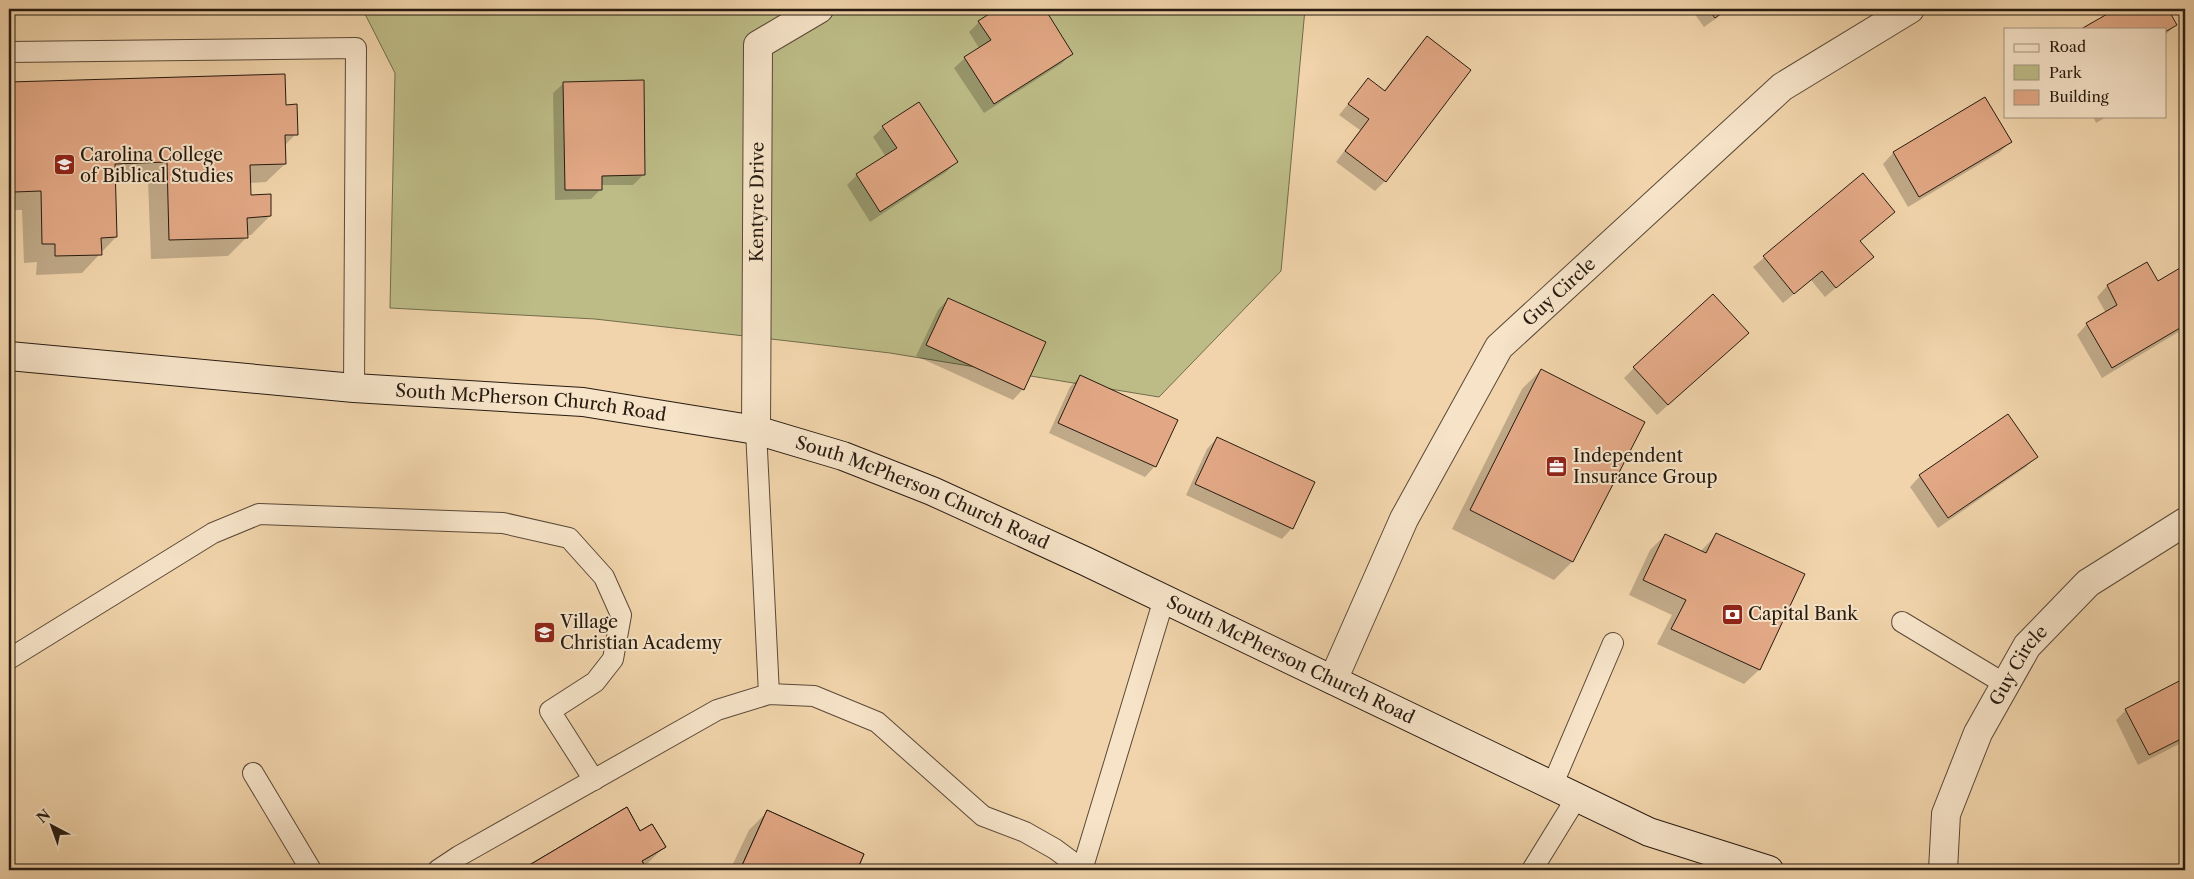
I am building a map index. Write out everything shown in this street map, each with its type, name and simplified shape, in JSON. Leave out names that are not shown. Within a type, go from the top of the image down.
[{"type":"main road","name":"Kentyre Drive","points":[[756,430],[758,46],[819,9]]},
{"type":"main road","name":"Guy Circle","points":[[1333,680],[1404,519],[1500,347],[1782,87],[1910,9]]},
{"type":"main road","name":"South McPherson Church Road","points":[[9,356],[354,388],[583,402],[756,430],[843,456],[932,492],[1164,599],[1650,832],[1769,870]]},
{"type":"main road","name":"Guy Circle","points":[[1943,870],[1946,814],[1978,733],[2027,646],[2088,582],[2185,522]]},
{"type":"lane","points":[[9,52],[356,48],[354,388]]},
{"type":"lane","points":[[756,430],[769,694]]},
{"type":"lane","points":[[9,659],[213,533],[259,514],[503,523],[568,538],[604,577],[621,615],[613,660],[595,682],[550,711],[594,780]]},
{"type":"lane","points":[[438,870],[459,856],[717,710],[769,694],[814,696],[877,722],[983,816],[1025,832],[1055,849],[1082,870],[1164,599]]},
{"type":"lane","points":[[1902,622],[2005,684]]},
{"type":"lane","points":[[1552,786],[1613,643]]},
{"type":"lane","points":[[253,773],[311,870]]},
{"type":"lane","points":[[1532,870],[1577,797]]},
{"type":"green space","points":[[259,9],[1305,9],[1281,271],[1159,397],[890,353],[806,343],[595,319],[390,308],[395,73],[365,14]]},
{"type":"building","points":[[997,9],[1045,9],[1073,54],[994,104],[964,57],[991,40],[978,21]]},
{"type":"building","points":[[1708,9],[1727,9],[1715,18]]},
{"type":"building","points":[[2116,9],[2168,9],[2177,25],[2166,31],[2166,28],[2083,28]]},
{"type":"building","points":[[1427,36],[1471,70],[1386,182],[1345,151],[1369,119],[1348,104],[1368,78],[1385,91]]},
{"type":"building","name":"Carolina College of Biblical Studies","points":[[285,74],[286,105],[297,104],[298,135],[285,135],[286,164],[250,165],[251,195],[271,194],[271,216],[247,218],[248,238],[169,240],[167,162],[115,164],[117,237],[101,238],[102,255],[55,256],[55,244],[42,244],[41,191],[14,192],[14,165],[9,165],[9,82]]},
{"type":"building","points":[[644,80],[645,175],[602,176],[602,190],[565,190],[563,82]]},
{"type":"building","points":[[1985,97],[2012,142],[1919,197],[1893,152]]},
{"type":"building","points":[[919,102],[958,162],[880,212],[856,174],[897,148],[882,126]]},
{"type":"building","points":[[1863,173],[1895,212],[1860,241],[1874,257],[1836,288],[1822,271],[1794,294],[1763,256]]},
{"type":"building","points":[[2147,262],[2158,281],[2185,265],[2185,325],[2112,368],[2086,323],[2117,305],[2107,285]]},
{"type":"building","points":[[1713,294],[1749,333],[1668,405],[1633,367]]},
{"type":"building","points":[[948,298],[1046,342],[1024,390],[926,345]]},
{"type":"building","name":"Independent Insurance Group","points":[[1541,369],[1645,422],[1573,562],[1470,510]]},
{"type":"building","points":[[1080,375],[1178,420],[1156,467],[1058,423]]},
{"type":"building","points":[[2008,414],[2038,457],[1948,518],[1919,475]]},
{"type":"building","points":[[1217,437],[1315,482],[1293,529],[1195,484]]},
{"type":"building","name":"Capital Bank","points":[[1716,533],[1805,574],[1760,670],[1671,629],[1686,600],[1643,580],[1665,534],[1706,553]]},
{"type":"building","points":[[2185,678],[2185,737],[2149,755],[2125,709]]},
{"type":"building","points":[[627,807],[640,831],[652,824],[666,847],[642,861],[647,870],[521,870]]},
{"type":"building","points":[[627,807],[640,831],[652,824],[666,847],[642,861],[647,870],[521,870]]},
{"type":"building","points":[[767,810],[864,854],[857,870],[740,870]]},
{"type":"building","points":[[767,810],[864,854],[857,870],[740,870]]},
{"type":"place","name":"Carolina College of Biblical Studies","points":[[64,165]]},
{"type":"place","name":"Independent Insurance Group","points":[[1557,466]]},
{"type":"place","name":"Capital Bank","points":[[1732,614]]},
{"type":"place","name":"Village Christian Academy","points":[[544,632]]}]
